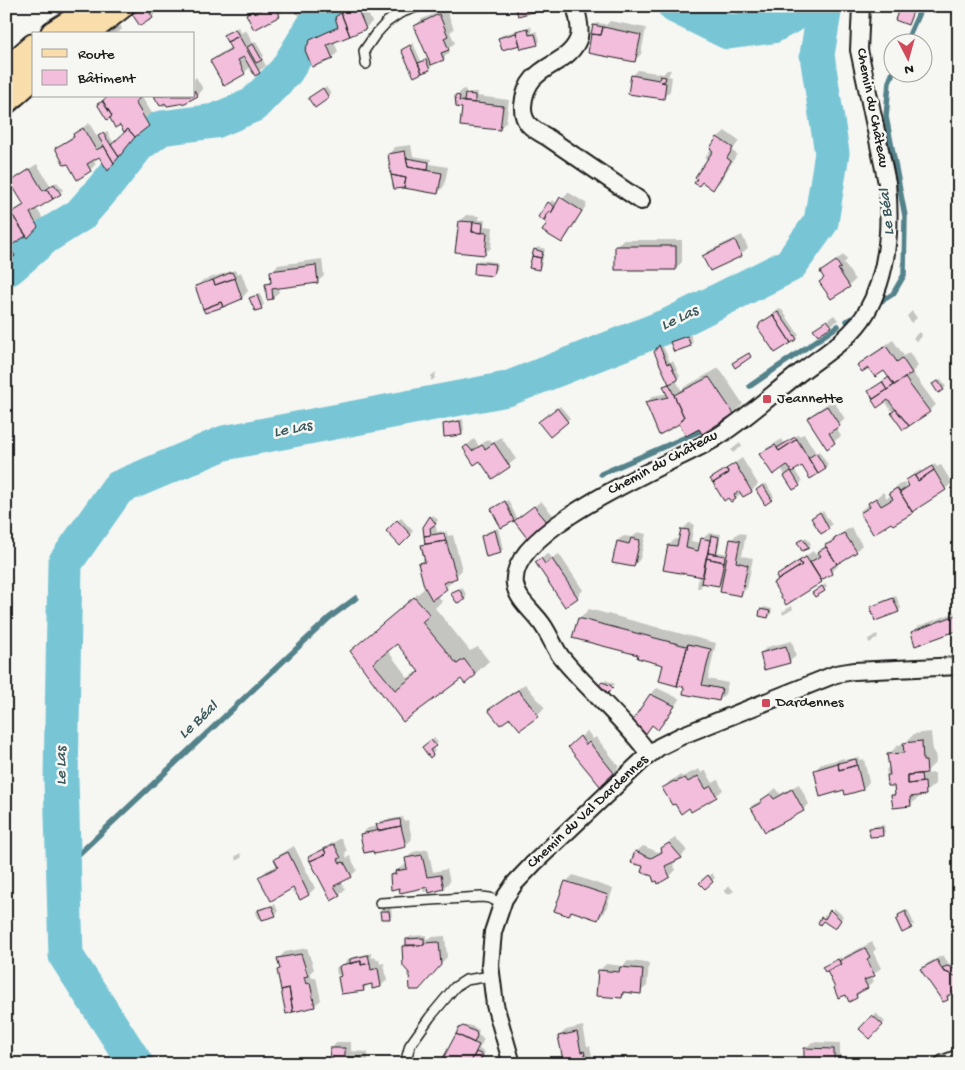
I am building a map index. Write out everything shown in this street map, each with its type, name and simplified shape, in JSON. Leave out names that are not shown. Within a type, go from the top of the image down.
[{"type":"main road","points":[[57,32],[98,6]]},
{"type":"main road","points":[[87,32],[120,6]]},
{"type":"main road","points":[[14,87],[32,51]]},
{"type":"street","points":[[575,6],[579,21],[579,36],[564,57],[542,70],[528,85],[524,96],[523,108],[525,118],[530,128],[547,137],[641,201]]},
{"type":"street","name":"Chemin du Château","points":[[649,754],[616,714],[582,681],[555,648],[542,624],[520,598],[515,586],[514,574],[518,566],[541,539],[560,523],[627,482],[700,446],[725,431],[837,344],[869,309],[884,261],[889,224],[889,205],[885,174],[859,50],[861,6]]},
{"type":"street","name":"Chemin du Val Dardennes","points":[[512,1064],[495,1005],[490,965],[493,932],[502,904],[515,883],[649,754],[683,735],[836,674],[854,670],[959,666]]},
{"type":"street","points":[[942,1064],[959,1058]]},
{"type":"lane","points":[[366,64],[364,51],[369,42],[387,22],[400,13],[419,6]]},
{"type":"lane","points":[[380,903],[482,897],[490,898],[502,904]]},
{"type":"lane","points":[[405,1064],[410,1045],[455,987],[466,980],[491,976]]},
{"type":"building","points":[[146,6],[153,18],[140,26],[132,14]]},
{"type":"building","points":[[268,6],[275,6],[280,16],[254,30],[246,14],[252,10],[254,13]]},
{"type":"building","points":[[292,6],[306,6],[307,9],[296,13]]},
{"type":"building","points":[[350,6],[368,6],[358,10],[366,29],[350,36],[341,13]]},
{"type":"building","points":[[515,6],[539,6],[540,10],[518,16]]},
{"type":"building","points":[[900,6],[915,6],[908,25],[895,20]]},
{"type":"building","points":[[341,13],[350,36],[327,45],[333,59],[312,67],[305,50],[310,40],[338,27],[335,17]]},
{"type":"building","points":[[439,14],[448,36],[444,38],[449,50],[441,53],[444,60],[431,65],[414,26]]},
{"type":"building","points":[[593,25],[603,27],[601,35],[591,34]]},
{"type":"building","points":[[603,27],[641,35],[635,62],[588,53],[591,34],[601,35]]},
{"type":"building","points":[[528,28],[529,35],[535,34],[538,45],[521,49],[516,31]]},
{"type":"building","points":[[235,29],[239,36],[227,42],[223,35]]},
{"type":"building","points":[[516,33],[520,45],[502,50],[498,38]]},
{"type":"building","points":[[239,36],[260,73],[255,76],[244,57],[238,60],[245,74],[224,86],[210,61],[231,49],[227,42]]},
{"type":"building","points":[[253,44],[262,60],[256,63],[247,47]]},
{"type":"building","points":[[410,45],[422,73],[414,77],[401,50]]},
{"type":"building","points":[[426,60],[430,70],[422,73],[418,63]]},
{"type":"building","points":[[631,75],[659,80],[660,76],[666,77],[665,81],[661,82],[666,83],[664,99],[628,94]]},
{"type":"building","points":[[323,88],[329,98],[315,108],[308,98]]},
{"type":"building","points":[[465,94],[475,95],[475,103],[464,102]]},
{"type":"building","points":[[455,95],[460,96],[459,101],[503,106],[500,130],[460,126],[462,108],[456,107]]},
{"type":"building","points":[[106,98],[140,98],[135,102],[149,126],[135,137],[128,129],[124,132],[120,125],[115,128],[110,118],[112,116],[102,101]]},
{"type":"building","points":[[155,98],[194,98],[185,103],[167,106],[165,103],[160,106]]},
{"type":"building","points":[[103,101],[112,116],[107,120],[97,104]]},
{"type":"building","points":[[83,128],[96,150],[104,146],[114,163],[108,171],[99,157],[87,164],[91,171],[77,180],[68,164],[64,165],[55,148],[74,137],[73,134]]},
{"type":"building","points":[[128,129],[135,137],[119,157],[111,145]]},
{"type":"building","points":[[103,133],[119,157],[114,163],[98,136]]},
{"type":"building","points":[[717,137],[733,148],[727,158],[731,161],[713,190],[702,182],[699,186],[694,183],[697,179],[695,177],[713,151],[710,148]]},
{"type":"building","points":[[405,151],[408,167],[442,173],[438,194],[404,188],[406,178],[391,175],[388,154]]},
{"type":"building","points":[[406,158],[429,162],[428,170],[408,167]]},
{"type":"building","points":[[30,169],[43,191],[47,189],[53,199],[30,213],[38,227],[28,238],[11,213],[24,205],[10,182]]},
{"type":"building","points":[[391,175],[406,178],[404,188],[394,189]]},
{"type":"building","points":[[54,184],[61,194],[53,199],[47,189]]},
{"type":"building","points":[[560,197],[582,211],[562,243],[542,231],[547,223],[544,221],[546,215],[549,211],[551,213]]},
{"type":"building","points":[[548,202],[555,207],[551,213],[549,211],[544,221],[538,217]]},
{"type":"building","points":[[6,215],[9,219],[13,216],[26,236],[7,248]]},
{"type":"building","points":[[459,221],[473,222],[472,232],[487,233],[485,255],[455,252]]},
{"type":"building","points":[[473,222],[483,223],[482,233],[472,232]]},
{"type":"building","points":[[735,240],[742,256],[710,271],[702,256]]},
{"type":"building","points":[[615,246],[676,246],[676,270],[615,270]]},
{"type":"building","points":[[9,247],[15,256],[7,261],[6,248]]},
{"type":"building","points":[[534,249],[543,252],[541,258],[532,256]]},
{"type":"building","points":[[532,256],[541,258],[539,270],[529,268]]},
{"type":"building","points":[[836,261],[841,268],[838,269],[850,287],[831,299],[819,282],[824,278],[820,272]]},
{"type":"building","points":[[475,262],[495,264],[493,276],[474,274]]},
{"type":"building","points":[[316,265],[318,283],[272,289],[273,299],[267,300],[265,284],[271,283],[270,271]]},
{"type":"building","points":[[232,272],[235,278],[215,285],[213,280]]},
{"type":"building","points":[[235,278],[242,299],[223,307],[221,302],[203,309],[195,286],[213,280],[215,285]]},
{"type":"building","points":[[257,295],[262,309],[255,311],[249,298]]},
{"type":"building","points":[[221,302],[223,307],[205,313],[203,309]]},
{"type":"building","points":[[778,312],[797,339],[791,343],[773,315]]},
{"type":"building","points":[[773,315],[791,343],[775,353],[758,328],[760,323]]},
{"type":"building","points":[[827,320],[832,326],[818,335],[813,329]]},
{"type":"building","points":[[687,336],[691,346],[674,352],[670,342]]},
{"type":"building","points":[[659,345],[667,364],[670,363],[678,380],[669,384],[654,352]]},
{"type":"building","points":[[886,346],[897,362],[902,358],[912,373],[894,385],[884,371],[875,377],[868,368],[862,372],[857,365]]},
{"type":"building","points":[[749,353],[751,357],[735,368],[732,363]]},
{"type":"building","points":[[709,377],[734,414],[702,434],[699,429],[686,436],[679,424],[684,417],[674,395]]},
{"type":"building","points":[[889,377],[894,385],[887,390],[882,382]]},
{"type":"building","points":[[905,378],[930,412],[909,426],[888,400],[877,408],[872,400]]},
{"type":"building","points":[[938,381],[944,390],[938,393],[932,384]]},
{"type":"building","points":[[882,382],[887,390],[873,399],[868,391]]},
{"type":"building","points":[[669,384],[684,417],[679,424],[659,435],[645,402],[668,397],[663,386]]},
{"type":"building","points":[[827,406],[840,426],[829,433],[835,443],[827,449],[807,418]]},
{"type":"building","points":[[557,408],[568,422],[550,437],[538,422]]},
{"type":"building","points":[[896,409],[909,426],[903,430],[891,413]]},
{"type":"building","points":[[460,421],[462,435],[444,437],[443,424]]},
{"type":"building","points":[[795,437],[797,439],[779,451],[777,448]]},
{"type":"building","points":[[797,439],[818,474],[810,479],[802,466],[792,472],[787,465],[773,475],[759,454],[775,445],[779,451]]},
{"type":"building","points":[[494,443],[510,467],[492,479],[480,461],[474,465],[463,448],[467,445],[472,451],[482,445],[485,449]]},
{"type":"building","points":[[816,453],[826,469],[818,474],[808,458]]},
{"type":"building","points":[[735,463],[752,492],[743,497],[739,491],[734,495],[736,499],[731,502],[728,498],[724,501],[713,483],[729,473],[726,469]]},
{"type":"building","points":[[932,466],[934,470],[918,481],[915,476]]},
{"type":"building","points":[[726,469],[729,473],[713,483],[710,479]]},
{"type":"building","points":[[934,470],[946,490],[912,512],[900,492],[909,486],[906,480],[914,475],[918,481]]},
{"type":"building","points":[[791,471],[800,486],[793,490],[784,476]]},
{"type":"building","points":[[763,485],[772,500],[765,505],[756,490]]},
{"type":"building","points":[[897,488],[913,513],[873,534],[860,513],[870,507],[868,503],[876,498],[881,506],[893,499],[889,493]]},
{"type":"building","points":[[505,501],[514,521],[501,528],[491,509]]},
{"type":"building","points":[[534,506],[548,523],[527,538],[514,521]]},
{"type":"building","points":[[820,512],[829,529],[821,534],[811,518]]},
{"type":"building","points":[[430,516],[436,524],[430,528],[431,535],[424,536],[423,527]]},
{"type":"building","points":[[397,520],[411,535],[400,546],[386,531]]},
{"type":"building","points":[[681,529],[689,530],[686,548],[698,551],[701,538],[710,540],[703,577],[663,570],[668,545],[677,546]]},
{"type":"building","points":[[495,530],[501,553],[486,557],[481,536]]},
{"type":"building","points":[[444,533],[446,541],[425,544],[424,536]]},
{"type":"building","points":[[844,533],[857,552],[837,564],[825,545]]},
{"type":"building","points":[[711,535],[719,537],[716,554],[708,553]]},
{"type":"building","points":[[631,538],[640,540],[634,567],[612,563],[617,541],[629,544]]},
{"type":"building","points":[[730,539],[740,541],[736,562],[748,565],[741,596],[720,592]]},
{"type":"building","points":[[803,539],[809,548],[802,551],[797,542]]},
{"type":"building","points":[[446,541],[457,578],[443,583],[447,589],[432,600],[424,586],[418,563],[425,562],[421,545]]},
{"type":"building","points":[[826,547],[837,564],[830,569],[832,574],[821,580],[810,562],[821,556],[818,552]]},
{"type":"building","points":[[708,553],[725,556],[724,562],[706,558]]},
{"type":"building","points":[[806,557],[822,582],[786,605],[773,583],[802,565],[799,561]]},
{"type":"building","points":[[541,558],[545,564],[552,559],[578,598],[565,607],[535,562]]},
{"type":"building","points":[[706,558],[724,562],[719,586],[701,583]]},
{"type":"building","points":[[799,561],[802,565],[778,580],[776,576]]},
{"type":"building","points":[[822,586],[825,591],[815,597],[812,593]]},
{"type":"building","points":[[459,589],[465,600],[457,603],[450,593]]},
{"type":"building","points":[[414,597],[430,615],[422,622],[457,664],[464,659],[476,675],[465,684],[461,679],[403,722],[350,651]],"holes":[[[397,644],[419,672],[395,690],[373,663]]]},
{"type":"building","points":[[893,598],[899,612],[875,621],[870,607]]},
{"type":"building","points":[[760,609],[770,611],[768,618],[759,616]]},
{"type":"building","points":[[959,614],[959,630],[915,646],[911,632]]},
{"type":"building","points":[[578,618],[686,646],[688,644],[677,686],[659,681],[663,665],[637,658],[638,655],[572,638]]},
{"type":"building","points":[[688,644],[711,649],[702,685],[722,689],[719,701],[683,694],[684,687],[677,686]]},
{"type":"building","points":[[786,646],[790,663],[764,670],[760,653]]},
{"type":"building","points":[[602,682],[613,688],[608,693],[599,685]]},
{"type":"building","points":[[518,690],[539,716],[520,730],[510,718],[500,725],[488,710]]},
{"type":"building","points":[[650,694],[675,706],[658,730],[652,725],[645,735],[632,721]]},
{"type":"building","points":[[580,736],[586,745],[589,742],[614,773],[600,786],[568,747]]},
{"type":"building","points":[[431,740],[436,746],[430,750],[433,755],[430,758],[422,747]]},
{"type":"building","points":[[922,741],[923,761],[926,761],[927,773],[908,775],[908,784],[925,782],[926,795],[910,797],[911,806],[893,808],[891,795],[895,795],[894,786],[888,786],[887,775],[890,775],[887,754],[904,753],[903,743]]},
{"type":"building","points":[[856,759],[857,765],[839,770],[838,763]]},
{"type":"building","points":[[838,763],[839,770],[857,765],[863,790],[845,795],[844,790],[820,797],[814,770]]},
{"type":"building","points":[[921,774],[922,782],[908,784],[908,775]]},
{"type":"building","points":[[698,776],[706,789],[711,786],[717,797],[691,812],[689,808],[681,814],[675,804],[672,805],[662,788],[674,781],[685,778],[688,782]]},
{"type":"building","points":[[792,789],[804,811],[765,832],[751,808],[762,802],[761,800],[770,794],[774,799]]},
{"type":"building","points":[[400,819],[401,826],[378,831],[376,824]]},
{"type":"building","points":[[401,826],[406,847],[374,854],[373,851],[364,853],[360,834]]},
{"type":"building","points":[[882,827],[883,836],[870,837],[869,828]]},
{"type":"building","points":[[669,843],[682,858],[665,866],[670,877],[658,884],[657,881],[654,882],[652,876],[641,872],[643,866],[631,863],[635,851],[651,858],[662,852],[661,848]]},
{"type":"building","points":[[334,844],[341,858],[338,859],[340,863],[344,862],[352,877],[334,886],[340,896],[331,901],[310,861],[326,854],[324,849]]},
{"type":"building","points":[[324,849],[326,854],[310,861],[308,857]]},
{"type":"building","points":[[288,852],[309,895],[300,900],[293,888],[271,901],[258,877],[278,867],[274,859]]},
{"type":"building","points":[[422,855],[427,877],[441,875],[444,889],[429,893],[428,887],[400,893],[399,888],[391,890],[390,875],[396,874],[395,871],[407,869],[405,858]]},
{"type":"building","points":[[708,875],[713,882],[705,889],[699,883]]},
{"type":"building","points":[[565,881],[608,895],[598,920],[571,911],[569,916],[554,911]]},
{"type":"building","points":[[272,906],[276,916],[262,920],[258,910]]},
{"type":"building","points":[[830,910],[841,920],[835,929],[823,921],[820,925],[818,923],[821,917],[825,919]]},
{"type":"building","points":[[380,911],[389,911],[390,919],[381,919]]},
{"type":"building","points":[[906,911],[912,928],[902,933],[896,920],[899,918],[898,915]]},
{"type":"building","points":[[424,938],[424,945],[406,945],[406,939]]},
{"type":"building","points":[[439,942],[441,965],[419,990],[410,990],[409,973],[403,966],[402,946]]},
{"type":"building","points":[[865,948],[870,957],[867,959],[875,976],[864,980],[868,988],[856,994],[857,998],[849,1002],[846,995],[838,998],[827,971],[841,964],[839,961]]},
{"type":"building","points":[[301,954],[308,976],[304,977],[306,984],[310,983],[315,1007],[293,1012],[289,988],[281,990],[277,970],[280,969],[277,958]]},
{"type":"building","points":[[368,955],[370,963],[361,965],[361,961],[350,964],[350,959]]},
{"type":"building","points":[[838,959],[841,964],[825,972],[822,967]]},
{"type":"building","points":[[937,960],[943,971],[959,978],[959,993],[955,992],[947,996],[948,1000],[943,1002],[920,969]]},
{"type":"building","points":[[361,961],[361,965],[370,963],[371,970],[378,968],[381,987],[372,989],[372,984],[363,986],[364,991],[341,994],[338,977],[341,976],[339,967]]},
{"type":"building","points":[[947,966],[958,970],[956,976],[943,971],[942,968]]},
{"type":"building","points":[[620,967],[643,969],[641,994],[623,992],[622,998],[596,996],[598,970],[619,972]]},
{"type":"building","points":[[289,988],[293,1012],[286,1014],[281,990]]},
{"type":"building","points":[[872,1015],[883,1025],[870,1039],[859,1029]]},
{"type":"building","points":[[463,1026],[476,1032],[477,1036],[474,1043],[456,1034],[459,1028]]},
{"type":"building","points":[[577,1032],[581,1052],[584,1051],[587,1064],[556,1064],[556,1062],[563,1060],[558,1036]]},
{"type":"building","points":[[456,1034],[479,1045],[470,1064],[440,1064]]},
{"type":"building","points":[[330,1048],[345,1048],[345,1057],[362,1058],[361,1064],[329,1064]]},
{"type":"building","points":[[804,1048],[834,1049],[834,1064],[804,1064]]},
{"type":"building","points":[[476,1052],[483,1055],[478,1064],[470,1064]]},
{"type":"waterway","points":[[6,268],[9,268],[45,237],[80,215],[138,145],[161,128],[215,121],[253,105],[286,71],[313,27],[340,6]]},
{"type":"waterway","points":[[675,6],[728,32],[772,26],[809,6]]},
{"type":"waterway","name":"Le Las","points":[[136,1064],[66,956],[61,779],[65,563],[118,488],[224,443],[507,389],[672,324],[790,265],[821,222],[832,153],[817,55],[825,6]]},
{"type":"waterway","name":"Le Béal","points":[[910,32],[922,6]]},
{"type":"waterway","name":"Le Béal","points":[[875,305],[893,294],[904,275],[905,216],[886,117],[889,82]]},
{"type":"waterway","name":"Le Béal","points":[[847,321],[858,315]]},
{"type":"waterway","name":"Le Béal","points":[[750,386],[838,326]]},
{"type":"waterway","name":"Le Béal","points":[[601,474],[700,431]]},
{"type":"waterway","name":"Le Béal","points":[[64,868],[329,618],[356,598]]},
{"type":"place","name":"Jeannette","points":[[767,399]]},
{"type":"place","name":"Dardennes","points":[[766,703]]}]
